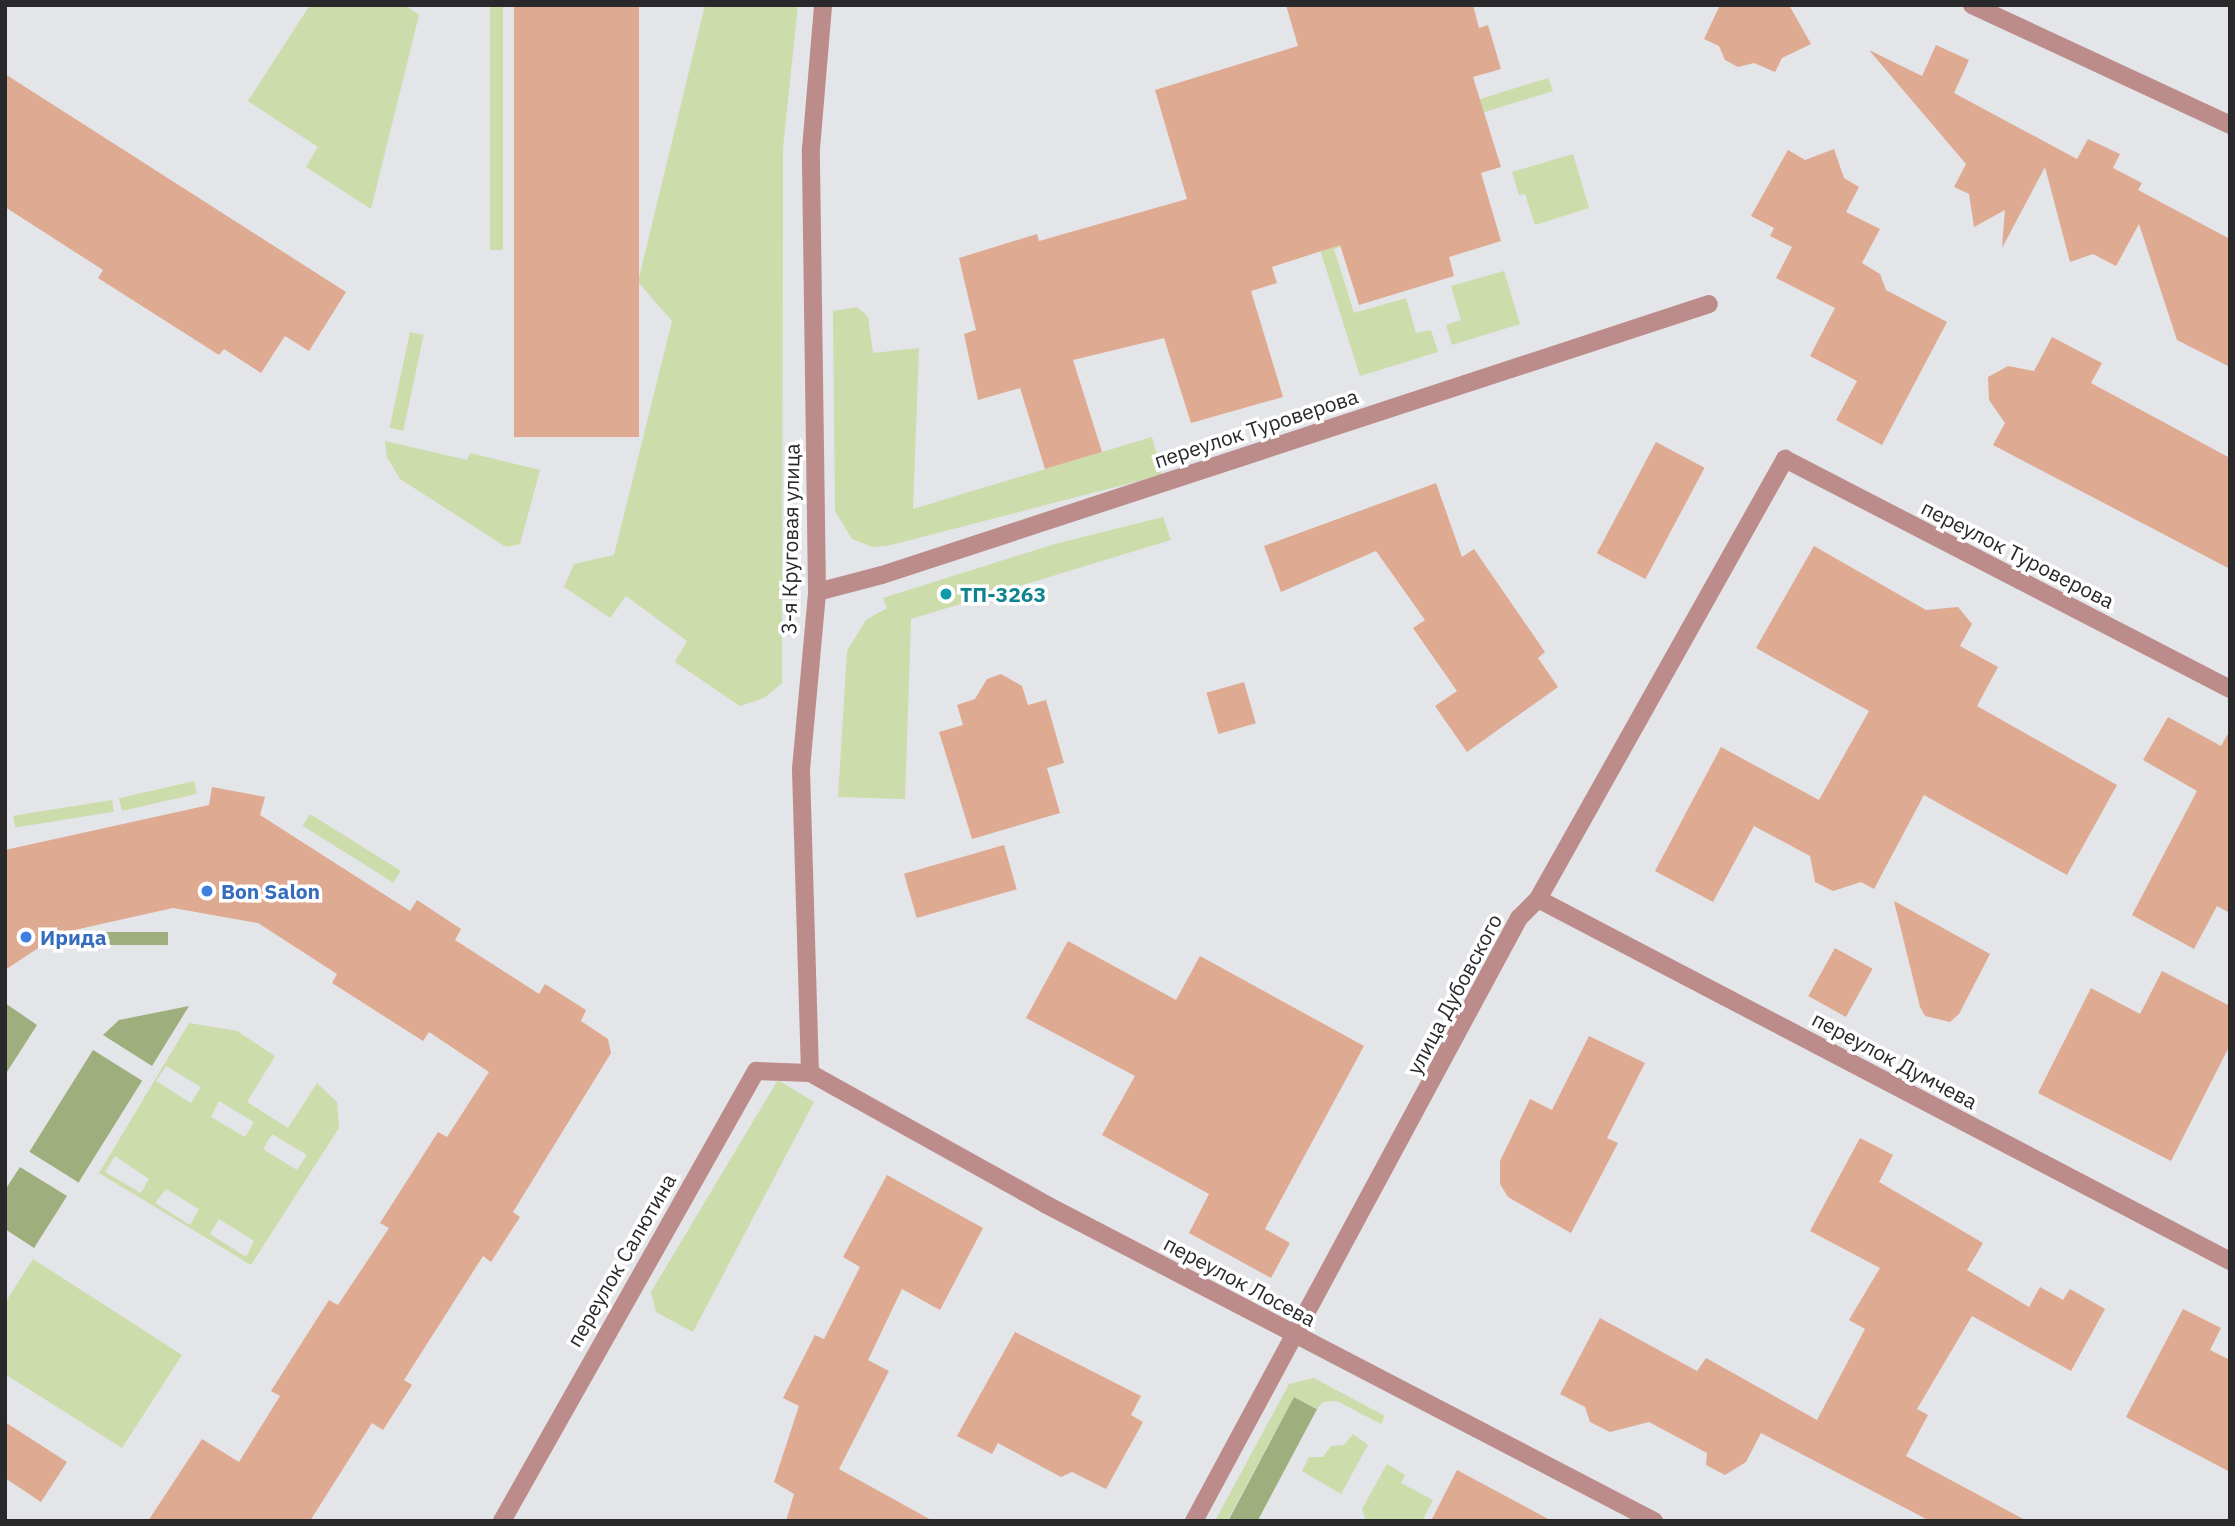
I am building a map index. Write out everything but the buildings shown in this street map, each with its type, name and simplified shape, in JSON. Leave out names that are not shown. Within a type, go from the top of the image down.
[{"type":"street","name":"3-я Круговая улица","points":[[810,1073],[800,769],[817,592],[811,149],[823,5]]},
{"type":"street","points":[[1972,5],[2230,125]]},
{"type":"street","name":"переулок Туроверова","points":[[817,592],[882,575],[1709,304]]},
{"type":"street","name":"переулок Туроверова","points":[[1785,459],[2230,689]]},
{"type":"street","name":"улица Дубовского","points":[[1194,1521],[1519,918],[1538,899],[1785,459]]},
{"type":"street","name":"переулок Думчева","points":[[1538,899],[2230,1261]]},
{"type":"street","name":"переулок Салютина","points":[[502,1521],[756,1071],[810,1073]]},
{"type":"street","name":"переулок Лосева","points":[[810,1073],[1045,1204],[1654,1521]]},
{"type":"green space","points":[[310,5],[405,5],[419,15],[371,209],[306,167],[318,147],[248,101]]},
{"type":"green space","points":[[490,5],[503,5],[503,250],[490,250]]},
{"type":"green space","points":[[705,5],[798,5],[783,148],[782,683],[764,698],[740,706],[675,662],[687,641],[626,596],[610,618],[564,587],[574,564],[614,555],[672,321],[638,282]]},
{"type":"green space","points":[[1548,78],[1553,91],[1328,160],[1353,242],[1334,249],[1354,313],[1406,298],[1416,333],[1431,330],[1438,352],[1360,376],[1291,158]]},
{"type":"green space","points":[[1573,154],[1589,208],[1535,225],[1525,194],[1519,195],[1512,172]]},
{"type":"green space","points":[[1504,271],[1520,324],[1452,345],[1446,325],[1461,320],[1451,286]]},
{"type":"green space","points":[[857,307],[868,317],[873,353],[919,348],[913,509],[1152,437],[1162,475],[887,546],[873,547],[852,539],[835,511],[833,311]]},
{"type":"green space","points":[[410,332],[424,335],[403,431],[390,428]]},
{"type":"green space","points":[[385,441],[467,460],[470,453],[540,470],[520,544],[506,547],[400,479],[387,457]]},
{"type":"green space","points":[[1163,517],[1171,540],[911,619],[905,799],[838,797],[847,651],[866,620],[887,608],[883,598],[1055,544]]},
{"type":"green space","points":[[194,781],[197,794],[122,811],[119,798]]},
{"type":"green space","points":[[112,800],[114,812],[15,827],[13,816]]},
{"type":"green space","points":[[310,814],[401,871],[393,883],[303,826]]},
{"type":"green space","points":[[87,932],[168,932],[168,945],[87,945]]},
{"type":"green space","points":[[5,1003],[37,1025],[5,1075]]},
{"type":"green space","points":[[189,1006],[152,1066],[103,1035],[119,1020]]},
{"type":"green space","points":[[189,1023],[237,1031],[275,1056],[247,1102],[288,1128],[317,1083],[337,1102],[339,1128],[251,1265],[99,1173]],"holes":[[[166,1066],[201,1087],[191,1103],[156,1081]],[[219,1101],[254,1122],[245,1137],[211,1117]],[[272,1134],[307,1155],[297,1170],[263,1149]],[[115,1156],[149,1179],[141,1193],[105,1172]],[[166,1189],[199,1209],[190,1225],[155,1203]],[[219,1219],[254,1241],[246,1257],[210,1234]]]},
{"type":"green space","points":[[93,1050],[142,1081],[79,1183],[29,1152]]},
{"type":"green space","points":[[778,1080],[814,1102],[693,1332],[656,1312],[651,1292]]},
{"type":"green space","points":[[20,1167],[67,1196],[34,1248],[5,1229],[5,1190]]},
{"type":"green space","points":[[33,1259],[182,1355],[122,1448],[5,1374],[5,1303]]},
{"type":"green space","points":[[1314,1378],[1385,1416],[1381,1424],[1337,1401],[1323,1402],[1317,1409],[1294,1397],[1227,1521],[1215,1521],[1289,1384]]},
{"type":"green space","points":[[1294,1397],[1317,1409],[1258,1521],[1228,1521]]},
{"type":"green space","points":[[1353,1434],[1368,1445],[1341,1494],[1302,1471],[1309,1457],[1323,1457],[1331,1446],[1344,1445]]},
{"type":"green space","points":[[1387,1464],[1405,1475],[1401,1483],[1433,1500],[1422,1521],[1366,1521],[1362,1509]]},
{"type":"place","name":"ТП-3263","points":[[946,594]]},
{"type":"place","name":"Bon Salon","points":[[207,891]]},
{"type":"place","name":"Ирида","points":[[26,937]]}]
